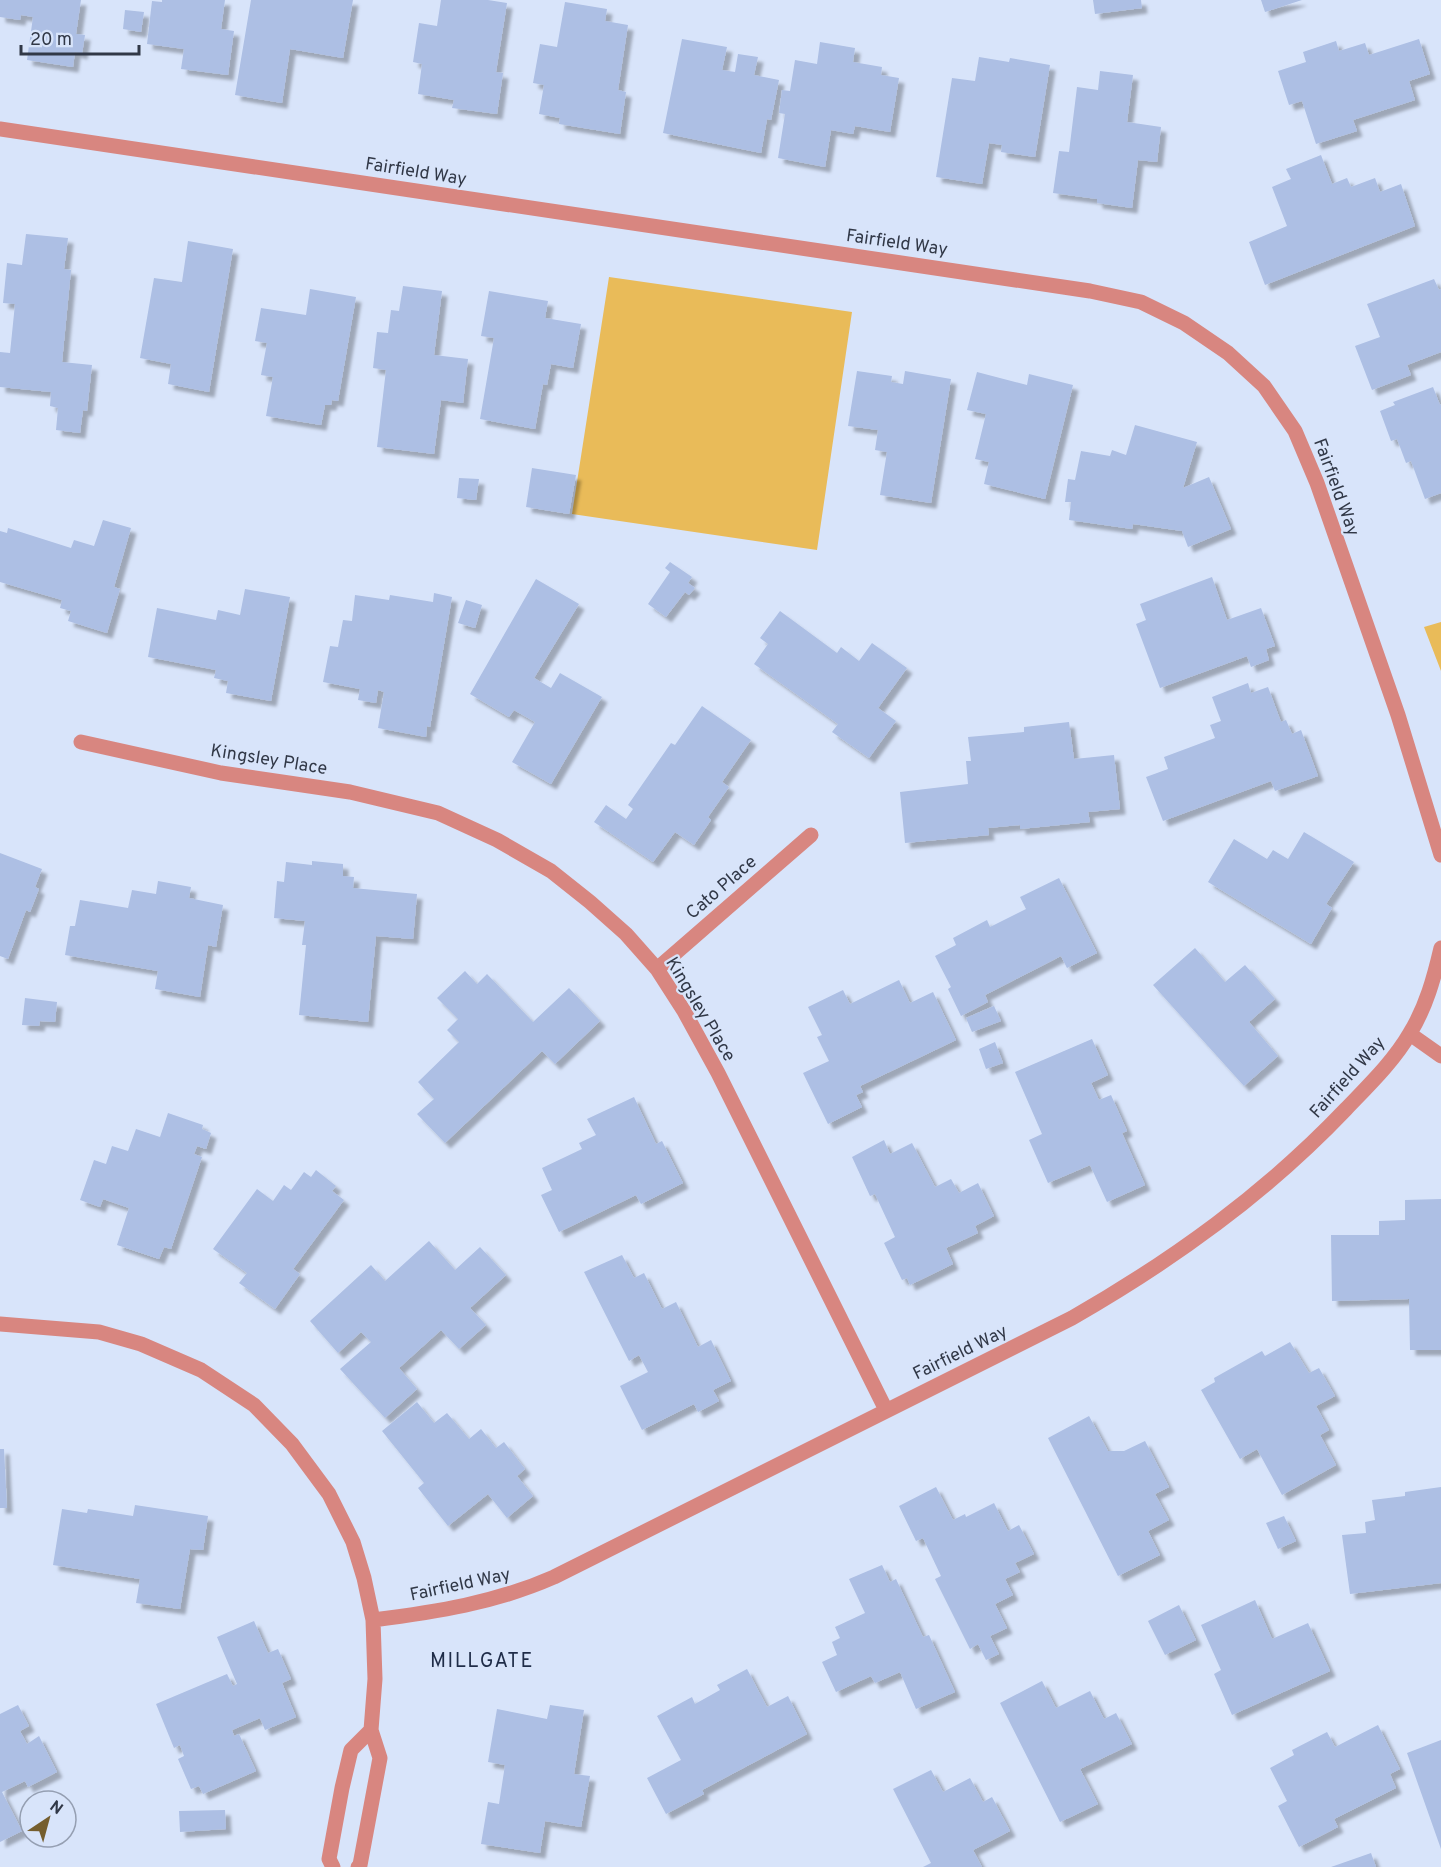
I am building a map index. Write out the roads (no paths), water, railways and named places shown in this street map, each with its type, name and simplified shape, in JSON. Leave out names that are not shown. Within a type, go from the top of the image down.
[{"type":"street","name":"Fairfield Way","points":[[0,129],[1090,291],[1141,302],[1184,323],[1228,353],[1264,386],[1295,431],[1317,483],[1398,715],[1441,855]]},
{"type":"street","name":"Kingsley Place","points":[[81,742],[221,773],[350,792],[438,813],[497,840],[551,871],[590,902],[626,934],[657,969],[684,1011],[886,1410]]},
{"type":"street","name":"Cato Place","points":[[657,969],[811,835]]},
{"type":"street","name":"Fairfield Way","points":[[373,1620],[452,1610],[529,1588],[1072,1318],[1128,1286],[1182,1251],[1243,1205],[1316,1140],[1375,1079],[1410,1034],[1432,987],[1441,948]]},
{"type":"street","points":[[1410,1034],[1441,1056]]},
{"type":"street","points":[[0,1324],[99,1332],[141,1344],[201,1370],[254,1405],[292,1444],[329,1494],[353,1542],[373,1620],[375,1679],[371,1730],[380,1758],[370,1819],[358,1867]]},
{"type":"street","points":[[333,1867],[329,1858],[351,1750],[371,1730]]},
{"type":"district","name":"MILLGATE","points":[[482,1660]]}]
